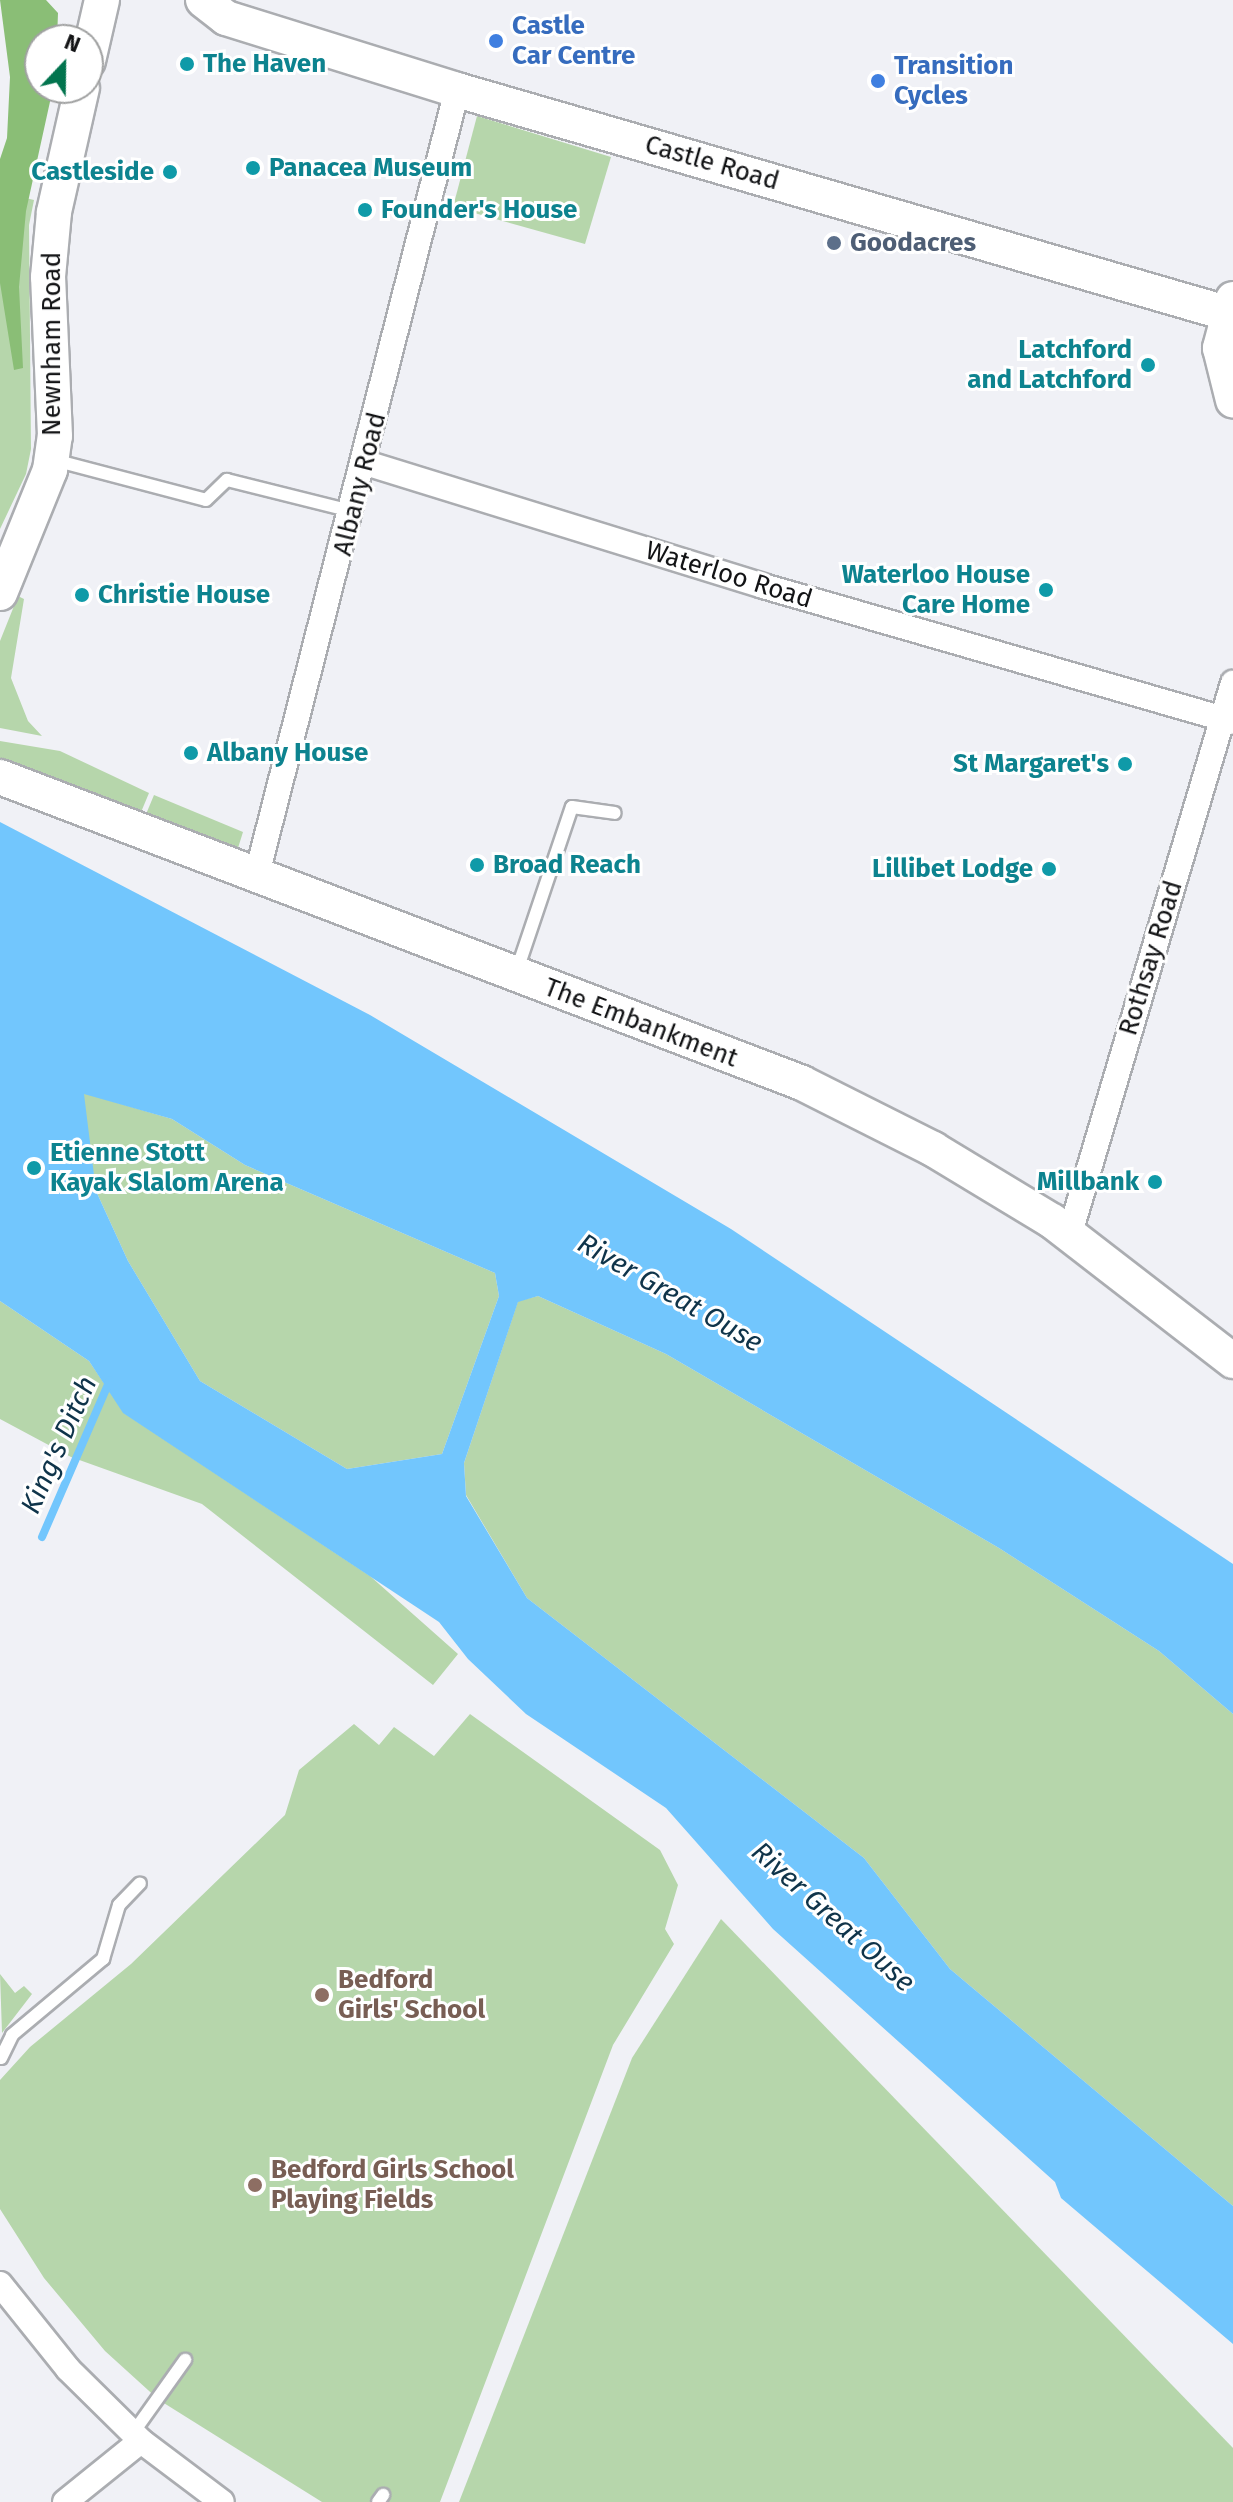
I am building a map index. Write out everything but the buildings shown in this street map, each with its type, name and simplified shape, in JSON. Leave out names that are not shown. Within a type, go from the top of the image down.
[{"type":"street","points":[[96,24],[102,0]]},
{"type":"street","name":"Castle Road","points":[[203,0],[226,18],[457,90],[1229,306]]},
{"type":"street","name":"Albany Road","points":[[256,878],[366,463],[457,90]]},
{"type":"street","name":"Newnham Road","points":[[0,593],[38,506],[51,459],[55,422],[48,277],[54,212],[78,104]]},
{"type":"street","points":[[1229,306],[1220,348],[1233,400]]},
{"type":"street","name":"Waterloo Road","points":[[366,463],[1228,721]]},
{"type":"street","name":"Rothsay Road","points":[[1070,1233],[1228,721],[1233,683]]},
{"type":"street","name":"The Embankment","points":[[0,777],[256,878],[802,1083],[933,1149],[1070,1233],[1233,1361]]},
{"type":"street","points":[[0,2284],[68,2369],[137,2437],[222,2502]]},
{"type":"street","points":[[65,2502],[137,2437]]},
{"type":"lane","points":[[51,459],[206,500],[227,480],[353,512]]},
{"type":"lane","points":[[515,976],[572,807],[615,813]]},
{"type":"lane","points":[[0,2058],[12,2035],[103,1959],[119,1905],[140,1883]]},
{"type":"lane","points":[[137,2437],[185,2360]]},
{"type":"green space","points":[[0,0],[46,0],[58,13],[58,24],[24,24],[24,104],[49,104],[26,211],[19,287],[23,368],[14,370],[0,283],[0,159],[7,138],[10,77]]},
{"type":"green space","points":[[477,116],[611,157],[585,244],[453,207]]},
{"type":"green space","points":[[0,192],[34,200],[29,225],[31,449],[26,474],[0,529]]},
{"type":"green space","points":[[18,596],[24,599],[11,678],[28,721],[42,736],[0,728],[0,641]]},
{"type":"green space","points":[[0,741],[60,751],[149,793],[139,817],[0,760]]},
{"type":"green space","points":[[154,795],[243,832],[238,848],[227,852],[144,819]]},
{"type":"green space","points":[[84,1093],[172,1119],[245,1165],[495,1273],[499,1296],[442,1454],[347,1469],[200,1381],[128,1261],[96,1191],[89,1144],[0,1133]]},
{"type":"green space","points":[[538,1296],[666,1354],[999,1548],[1159,1651],[1233,1714],[1233,2206],[950,1969],[864,1858],[527,1598],[466,1495],[464,1463],[518,1301]]},
{"type":"green space","points":[[0,1301],[89,1361],[124,1413],[370,1576],[458,1654],[433,1685],[202,1504],[71,1457],[0,1419]]},
{"type":"green space","name":"Bedford Girls' School","points":[[470,1714],[660,1850],[678,1885],[665,1929],[674,1944],[613,2045],[440,2502],[322,2502],[159,2400],[105,2351],[44,2278],[0,2209],[0,2080],[30,2047],[131,1964],[285,1815],[299,1770],[354,1724],[379,1745],[394,1727],[434,1756]]},
{"type":"green space","points":[[721,1919],[1233,2448],[1233,2502],[459,2502],[632,2058]]},
{"type":"green space","points":[[0,1974],[15,1993],[24,1986],[32,1994],[2,2033]]},
{"type":"water","name":"River Great Ouse","points":[[0,822],[370,1015],[731,1229],[1233,1564],[1233,1714],[1159,1651],[999,1548],[666,1354],[538,1296],[518,1302],[464,1463],[466,1496],[527,1598],[864,1858],[950,1969],[1233,2206],[1233,2344],[1061,2198],[1055,2182],[773,1929],[666,1808],[526,1714],[468,1659],[439,1622],[123,1413],[89,1361],[0,1301]],"holes":[[[84,1094],[172,1119],[245,1165],[495,1273],[499,1296],[442,1454],[347,1469],[200,1381],[128,1261],[96,1191]]]},
{"type":"waterway","name":"King's Ditch","points":[[42,1537],[110,1380]]},
{"type":"place","name":"Castle Car Centre","points":[[496,41]]},
{"type":"place","name":"The Haven","points":[[187,64]]},
{"type":"place","name":"Transition Cycles","points":[[878,81]]},
{"type":"place","name":"Panacea Museum","points":[[253,168]]},
{"type":"place","name":"Castleside","points":[[170,172]]},
{"type":"place","name":"Founder's House","points":[[365,210]]},
{"type":"place","name":"Goodacres","points":[[834,243]]},
{"type":"place","name":"Latchford and Latchford","points":[[1148,365]]},
{"type":"place","name":"Waterloo House Care Home","points":[[1046,590]]},
{"type":"place","name":"Christie House","points":[[82,595]]},
{"type":"place","name":"Albany House","points":[[191,753]]},
{"type":"place","name":"St Margaret's","points":[[1125,764]]},
{"type":"place","name":"Broad Reach","points":[[477,865]]},
{"type":"place","name":"Lillibet Lodge","points":[[1049,869]]},
{"type":"place","name":"Etienne Stott Kayak Slalom Arena","points":[[34,1168]]},
{"type":"place","name":"Millbank","points":[[1155,1182]]},
{"type":"place","name":"Bedford Girls' School","points":[[322,1995]]},
{"type":"place","name":"Bedford Girls School Playing Fields","points":[[255,2185]]}]
